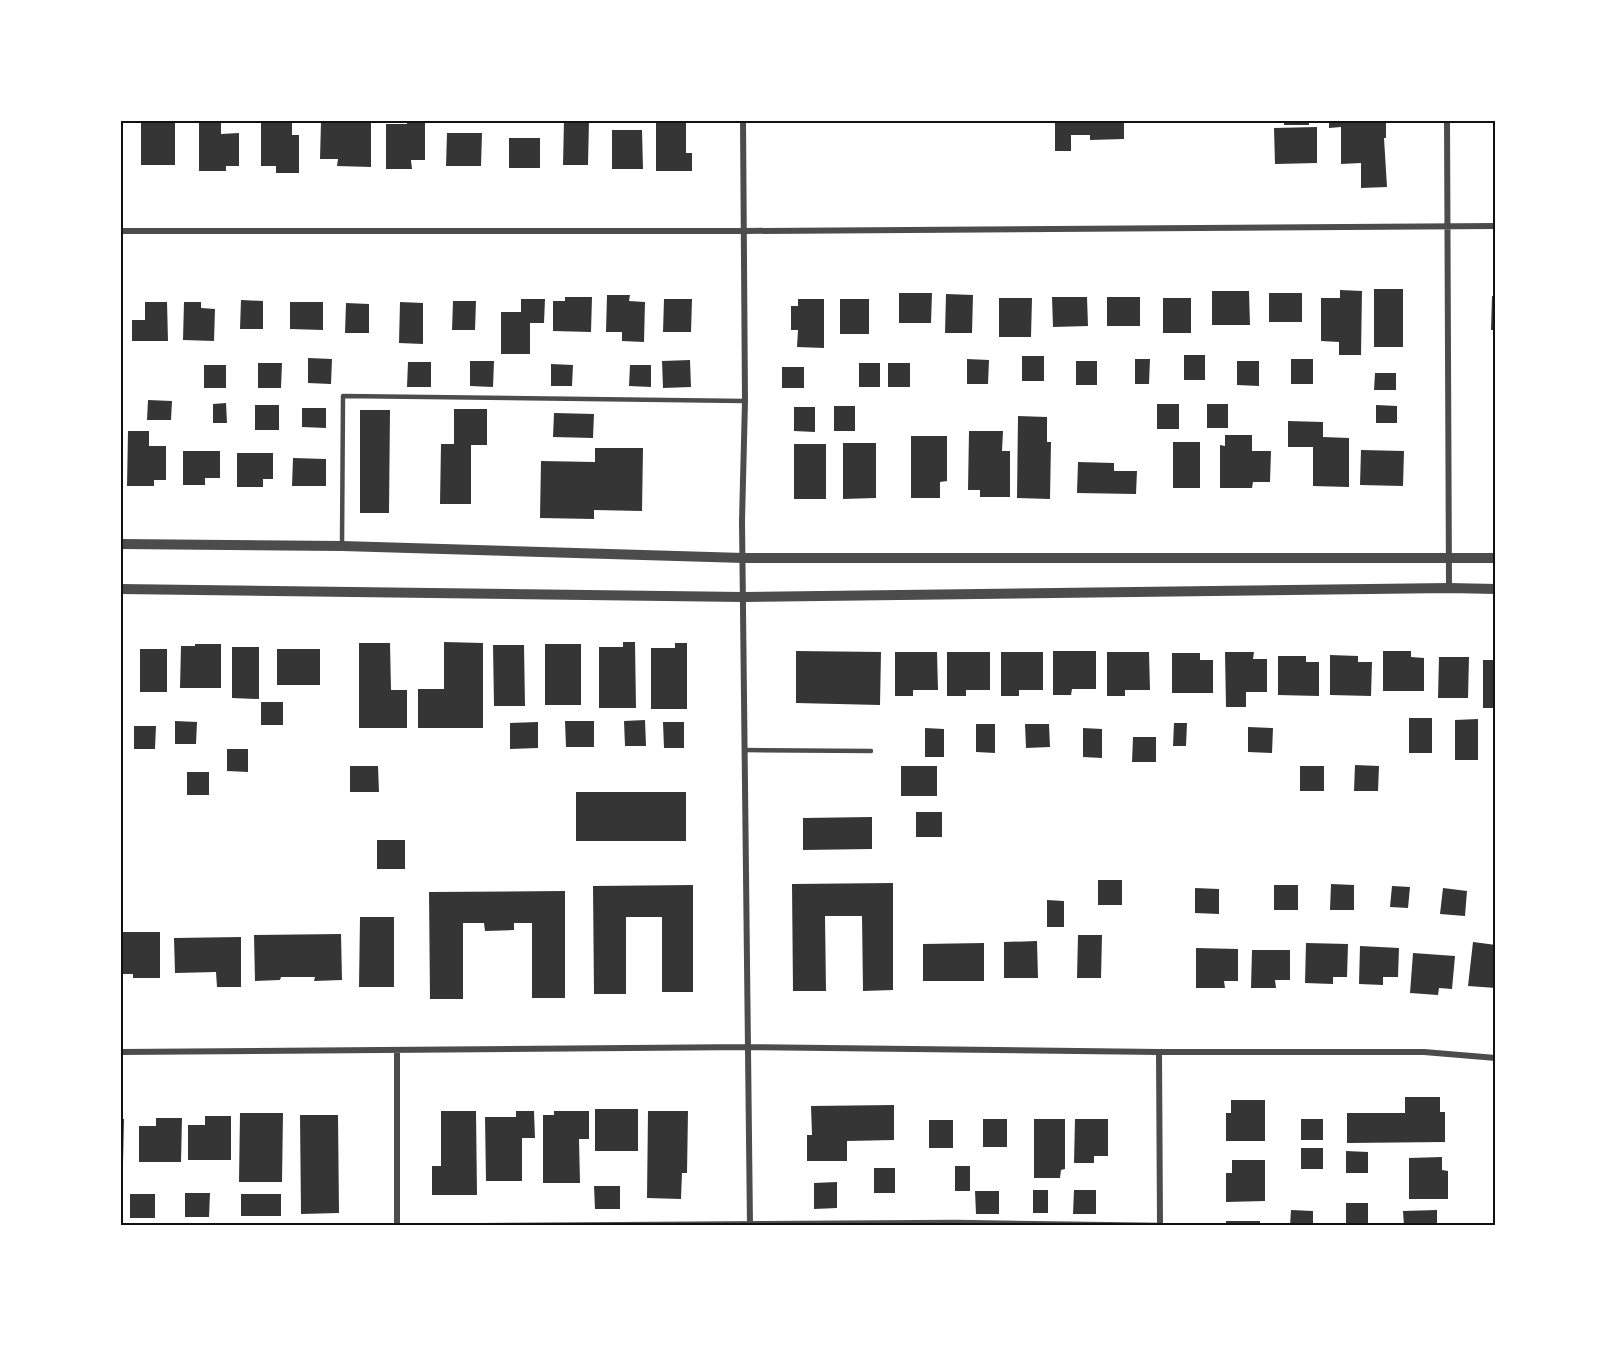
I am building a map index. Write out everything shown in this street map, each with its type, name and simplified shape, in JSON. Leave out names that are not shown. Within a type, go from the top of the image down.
[{"type":"street","points":[[743,120],[745,401],[742,521],[750,1225]]},
{"type":"street","points":[[1447,120],[1449,588]]},
{"type":"street","points":[[120,231],[744,231],[1496,226]]},
{"type":"street","points":[[120,544],[342,546],[744,558],[1496,558]]},
{"type":"street","points":[[120,589],[743,597],[1496,589]]},
{"type":"street","points":[[120,1052],[749,1047],[1159,1052],[1424,1052],[1496,1058]]},
{"type":"street","points":[[397,1050],[398,1226]]},
{"type":"street","points":[[1159,1052],[1160,1226]]},
{"type":"lane","points":[[342,546],[343,396],[745,401]]},
{"type":"lane","points":[[745,750],[871,751]]},
{"type":"lane","points":[[378,1226],[956,1224],[1160,1226]]},
{"type":"building","points":[[141,120],[175,120],[175,165],[141,165]]},
{"type":"building","points":[[199,120],[221,120],[221,134],[239,133],[239,166],[226,166],[226,171],[199,171]]},
{"type":"building","points":[[261,120],[292,121],[292,135],[299,135],[299,173],[276,173],[276,166],[261,166]]},
{"type":"building","points":[[407,120],[425,120],[425,160],[411,160],[412,169],[386,169],[386,124],[407,124]]},
{"type":"building","points":[[564,120],[589,120],[588,165],[563,165]]},
{"type":"building","points":[[656,120],[686,120],[686,153],[692,153],[692,171],[656,171]]},
{"type":"building","points":[[1053,120],[1124,120],[1124,139],[1090,140],[1090,135],[1071,135],[1071,151],[1055,151],[1055,123]]},
{"type":"building","points":[[1284,120],[1309,120],[1309,125],[1284,125]]},
{"type":"building","points":[[1329,120],[1386,120],[1386,138],[1384,138],[1387,187],[1361,188],[1361,163],[1341,164],[1341,127],[1329,128]]},
{"type":"building","points":[[321,122],[371,123],[371,167],[337,166],[338,159],[320,159]]},
{"type":"building","points":[[1317,127],[1317,163],[1275,164],[1274,128]]},
{"type":"building","points":[[612,130],[642,130],[643,169],[612,169]]},
{"type":"building","points":[[447,133],[482,133],[481,166],[446,166]]},
{"type":"building","points":[[509,138],[540,138],[540,168],[509,168]]},
{"type":"building","points":[[1374,289],[1403,289],[1403,347],[1374,347]]},
{"type":"building","points":[[1340,290],[1362,291],[1361,355],[1339,355],[1339,342],[1321,341],[1321,298],[1340,298]]},
{"type":"building","points":[[1212,291],[1249,291],[1250,325],[1212,325]]},
{"type":"building","points":[[899,293],[932,293],[931,323],[899,323]]},
{"type":"building","points":[[1269,293],[1302,293],[1302,322],[1269,322]]},
{"type":"building","points":[[946,294],[973,295],[972,333],[945,333]]},
{"type":"building","points":[[607,295],[630,295],[629,301],[645,302],[644,342],[622,341],[622,332],[606,332]]},
{"type":"building","points":[[1492,296],[1496,296],[1496,330],[1491,330]]},
{"type":"building","points":[[565,297],[592,297],[591,332],[553,331],[553,301],[565,301]]},
{"type":"building","points":[[1052,297],[1087,297],[1088,326],[1053,327]]},
{"type":"building","points":[[1107,297],[1140,297],[1140,326],[1107,326]]},
{"type":"building","points":[[999,298],[1032,298],[1031,337],[999,337]]},
{"type":"building","points":[[1163,298],[1191,298],[1191,333],[1163,333]]},
{"type":"building","points":[[521,299],[545,299],[544,323],[530,323],[530,354],[501,354],[501,312],[521,312]]},
{"type":"building","points":[[664,299],[692,299],[691,332],[663,332]]},
{"type":"building","points":[[798,299],[824,299],[824,348],[797,347],[798,330],[791,330],[791,306],[798,306]]},
{"type":"building","points":[[840,299],[869,299],[869,334],[840,334]]},
{"type":"building","points":[[241,300],[263,301],[263,329],[240,329]]},
{"type":"building","points":[[453,301],[476,301],[475,330],[452,330]]},
{"type":"building","points":[[145,302],[167,302],[168,341],[132,341],[132,320],[145,320]]},
{"type":"building","points":[[184,302],[201,302],[201,308],[215,309],[214,341],[183,340]]},
{"type":"building","points":[[290,302],[323,302],[323,330],[290,329]]},
{"type":"building","points":[[400,302],[423,303],[423,344],[399,343]]},
{"type":"building","points":[[346,303],[369,304],[369,333],[345,333]]},
{"type":"building","points":[[1184,355],[1205,355],[1205,380],[1184,380]]},
{"type":"building","points":[[1022,356],[1044,356],[1044,381],[1022,381]]},
{"type":"building","points":[[308,358],[332,359],[331,384],[308,383]]},
{"type":"building","points":[[967,359],[989,360],[988,384],[967,384]]},
{"type":"building","points":[[1135,359],[1150,359],[1149,384],[1135,384]]},
{"type":"building","points":[[1291,359],[1313,359],[1313,384],[1291,384]]},
{"type":"building","points":[[690,360],[691,387],[663,388],[662,361]]},
{"type":"building","points":[[470,361],[494,361],[493,387],[470,386]]},
{"type":"building","points":[[1076,361],[1097,361],[1097,385],[1076,385]]},
{"type":"building","points":[[1237,361],[1259,361],[1259,386],[1237,385]]},
{"type":"building","points":[[408,362],[431,362],[431,387],[407,387]]},
{"type":"building","points":[[258,363],[282,363],[281,388],[258,388]]},
{"type":"building","points":[[859,363],[880,363],[880,387],[859,387]]},
{"type":"building","points":[[888,363],[910,363],[910,387],[888,387]]},
{"type":"building","points":[[551,364],[573,365],[572,386],[551,386]]},
{"type":"building","points":[[204,365],[226,365],[226,388],[204,388]]},
{"type":"building","points":[[630,365],[651,365],[651,387],[629,386]]},
{"type":"building","points":[[782,367],[804,367],[804,388],[782,388]]},
{"type":"building","points":[[1375,373],[1396,373],[1396,390],[1374,390]]},
{"type":"building","points":[[148,400],[172,401],[171,420],[147,420]]},
{"type":"building","points":[[226,403],[227,423],[213,423],[213,404]]},
{"type":"building","points":[[1157,404],[1179,404],[1179,429],[1157,429]]},
{"type":"building","points":[[1207,404],[1228,404],[1228,428],[1207,428]]},
{"type":"building","points":[[255,405],[279,405],[279,430],[255,430]]},
{"type":"building","points":[[1376,405],[1397,406],[1397,423],[1376,423]]},
{"type":"building","points":[[834,406],[855,406],[855,431],[834,431]]},
{"type":"building","points":[[794,407],[815,407],[815,432],[794,431]]},
{"type":"building","points":[[302,408],[326,408],[326,428],[302,427]]},
{"type":"building","points":[[454,409],[487,409],[487,445],[471,445],[471,504],[440,504],[441,444],[454,444]]},
{"type":"building","points":[[360,410],[390,410],[389,513],[360,513]]},
{"type":"building","points":[[554,413],[594,414],[593,438],[553,437]]},
{"type":"building","points":[[1018,416],[1047,417],[1047,442],[1051,442],[1050,499],[1017,498]]},
{"type":"building","points":[[1288,421],[1323,422],[1323,437],[1349,438],[1349,487],[1313,486],[1313,447],[1288,447]]},
{"type":"building","points":[[128,431],[149,431],[149,446],[166,446],[166,480],[154,480],[154,486],[127,486]]},
{"type":"building","points":[[969,431],[1003,431],[1002,451],[1010,451],[1010,497],[980,497],[980,490],[968,490]]},
{"type":"building","points":[[1225,435],[1252,435],[1252,451],[1271,451],[1270,482],[1253,482],[1252,488],[1220,488],[1220,445],[1225,446]]},
{"type":"building","points":[[911,436],[947,436],[947,481],[940,482],[940,498],[911,498]]},
{"type":"building","points":[[1173,442],[1200,442],[1200,488],[1173,488]]},
{"type":"building","points":[[843,443],[876,443],[876,498],[843,499]]},
{"type":"building","points":[[794,444],[826,444],[826,499],[794,499]]},
{"type":"building","points":[[595,448],[643,448],[642,511],[594,510],[594,519],[540,518],[541,461],[595,462]]},
{"type":"building","points":[[1361,450],[1404,451],[1403,486],[1360,485]]},
{"type":"building","points":[[183,451],[220,451],[220,478],[205,478],[205,485],[183,485]]},
{"type":"building","points":[[237,453],[273,453],[273,479],[263,479],[263,487],[237,487]]},
{"type":"building","points":[[293,458],[326,459],[326,486],[292,486]]},
{"type":"building","points":[[1078,462],[1114,463],[1114,471],[1137,471],[1136,494],[1077,493]]},
{"type":"building","points":[[1494,471],[1496,471],[1496,494],[1494,494]]},
{"type":"building","points":[[444,642],[483,643],[483,728],[418,728],[418,689],[444,689]]},
{"type":"building","points":[[623,642],[635,642],[636,708],[599,708],[599,647],[623,647]]},
{"type":"building","points":[[359,643],[390,643],[391,690],[407,690],[407,728],[359,728]]},
{"type":"building","points":[[675,643],[687,643],[687,709],[651,709],[651,648],[675,648]]},
{"type":"building","points":[[195,644],[221,644],[221,688],[180,688],[181,646],[195,646]]},
{"type":"building","points":[[545,644],[581,644],[581,705],[545,705]]},
{"type":"building","points":[[493,645],[524,645],[525,706],[494,706]]},
{"type":"building","points":[[120,646],[123,646],[123,691],[120,691]]},
{"type":"building","points":[[232,647],[259,647],[259,699],[232,698]]},
{"type":"building","points":[[140,649],[167,649],[167,692],[140,692]]},
{"type":"building","points":[[277,649],[320,649],[320,685],[277,685]]},
{"type":"building","points":[[796,651],[881,652],[880,705],[796,703]]},
{"type":"building","points":[[1053,651],[1096,651],[1096,689],[1072,689],[1071,695],[1053,695]]},
{"type":"building","points":[[1383,651],[1411,651],[1411,657],[1424,658],[1424,691],[1383,691]]},
{"type":"building","points":[[895,652],[937,652],[938,690],[913,690],[913,696],[895,696]]},
{"type":"building","points":[[947,652],[990,652],[990,690],[966,690],[966,696],[947,696]]},
{"type":"building","points":[[1001,652],[1043,652],[1043,690],[1019,690],[1019,696],[1001,696]]},
{"type":"building","points":[[1107,652],[1149,652],[1150,690],[1125,690],[1125,696],[1107,696]]},
{"type":"building","points":[[1225,652],[1254,652],[1253,659],[1267,659],[1267,692],[1246,692],[1246,707],[1226,707]]},
{"type":"building","points":[[1172,653],[1200,653],[1200,660],[1213,660],[1213,693],[1172,693]]},
{"type":"building","points":[[1330,655],[1358,656],[1358,662],[1372,662],[1371,696],[1330,695]]},
{"type":"building","points":[[1278,656],[1306,656],[1306,662],[1319,662],[1319,696],[1278,695]]},
{"type":"building","points":[[1439,657],[1469,657],[1468,698],[1438,698]]},
{"type":"building","points":[[1483,660],[1496,660],[1496,708],[1483,708]]},
{"type":"building","points":[[261,702],[283,702],[283,725],[261,725]]},
{"type":"building","points":[[1409,718],[1432,718],[1432,753],[1409,753]]},
{"type":"building","points":[[1478,719],[1478,760],[1455,760],[1455,720]]},
{"type":"building","points":[[645,720],[646,746],[625,746],[624,721]]},
{"type":"building","points":[[175,721],[197,722],[196,744],[175,744]]},
{"type":"building","points":[[565,721],[594,721],[594,747],[566,747]]},
{"type":"building","points":[[538,722],[538,748],[510,749],[510,723]]},
{"type":"building","points":[[663,722],[684,722],[684,748],[664,748]]},
{"type":"building","points":[[1174,723],[1187,723],[1186,746],[1173,746]]},
{"type":"building","points":[[976,724],[995,724],[995,753],[976,752]]},
{"type":"building","points":[[1025,724],[1049,724],[1050,747],[1026,748]]},
{"type":"building","points":[[134,726],[156,726],[155,749],[134,749]]},
{"type":"building","points":[[1248,727],[1273,728],[1272,753],[1248,752]]},
{"type":"building","points":[[925,728],[944,729],[944,757],[925,757]]},
{"type":"building","points":[[1083,728],[1102,729],[1102,758],[1083,757]]},
{"type":"building","points":[[1133,737],[1156,737],[1156,762],[1132,762]]},
{"type":"building","points":[[227,749],[248,749],[248,772],[227,771]]},
{"type":"building","points":[[1355,765],[1379,766],[1378,791],[1354,791]]},
{"type":"building","points":[[350,766],[378,766],[379,792],[350,792]]},
{"type":"building","points":[[901,766],[937,766],[937,796],[901,796]]},
{"type":"building","points":[[1300,766],[1324,766],[1324,791],[1300,791]]},
{"type":"building","points":[[187,772],[209,772],[209,795],[187,795]]},
{"type":"building","points":[[576,792],[686,792],[686,841],[576,841]]},
{"type":"building","points":[[916,812],[942,812],[942,837],[916,837]]},
{"type":"building","points":[[872,817],[872,849],[803,850],[803,818]]},
{"type":"building","points":[[377,840],[405,840],[405,869],[377,869]]},
{"type":"building","points":[[1098,880],[1122,880],[1122,905],[1098,905]]},
{"type":"building","points":[[893,883],[893,990],[863,991],[862,916],[825,916],[826,991],[793,991],[792,884]]},
{"type":"building","points":[[1331,884],[1354,885],[1354,910],[1330,910]]},
{"type":"building","points":[[693,885],[693,992],[662,992],[662,917],[626,917],[626,994],[594,994],[593,886]]},
{"type":"building","points":[[1274,885],[1298,885],[1298,910],[1274,910]]},
{"type":"building","points":[[1392,886],[1410,887],[1408,908],[1390,907]]},
{"type":"building","points":[[1195,888],[1219,889],[1219,914],[1195,913]]},
{"type":"building","points":[[1443,888],[1467,891],[1465,916],[1440,914]]},
{"type":"building","points":[[565,891],[565,998],[532,998],[532,923],[514,923],[514,930],[485,931],[484,923],[463,923],[463,999],[430,999],[429,892]]},
{"type":"building","points":[[1047,900],[1064,901],[1064,927],[1047,927]]},
{"type":"building","points":[[360,917],[394,917],[394,987],[359,987]]},
{"type":"building","points":[[120,932],[160,932],[160,978],[133,978],[133,974],[120,974]]},
{"type":"building","points":[[341,934],[342,980],[314,981],[315,977],[281,977],[280,980],[255,981],[254,935]]},
{"type":"building","points":[[1078,935],[1102,935],[1101,978],[1077,978]]},
{"type":"building","points":[[241,937],[241,987],[217,987],[216,972],[175,973],[174,938]]},
{"type":"building","points":[[1037,941],[1038,978],[1004,978],[1004,942]]},
{"type":"building","points":[[1473,942],[1496,945],[1496,988],[1468,986]]},
{"type":"building","points":[[984,943],[984,981],[923,981],[923,944]]},
{"type":"building","points":[[1306,943],[1348,944],[1347,977],[1333,977],[1333,984],[1305,983]]},
{"type":"building","points":[[1360,946],[1399,948],[1398,977],[1383,977],[1383,985],[1359,984]]},
{"type":"building","points":[[1196,948],[1238,949],[1238,981],[1224,981],[1225,988],[1196,988]]},
{"type":"building","points":[[1252,950],[1290,950],[1290,980],[1275,980],[1276,988],[1251,988]]},
{"type":"building","points":[[1413,953],[1455,956],[1452,989],[1439,988],[1438,995],[1410,993]]},
{"type":"building","points":[[1405,1097],[1440,1097],[1440,1112],[1445,1112],[1445,1142],[1347,1143],[1347,1113],[1405,1113]]},
{"type":"building","points":[[1231,1100],[1265,1100],[1265,1141],[1226,1141],[1226,1113],[1231,1113]]},
{"type":"building","points":[[894,1105],[894,1140],[847,1141],[847,1161],[807,1161],[807,1135],[812,1135],[811,1106]]},
{"type":"building","points":[[595,1109],[638,1109],[638,1151],[595,1151]]},
{"type":"building","points":[[441,1111],[476,1111],[477,1195],[432,1195],[432,1166],[441,1166]]},
{"type":"building","points":[[516,1111],[534,1111],[535,1138],[522,1138],[522,1181],[486,1181],[485,1117],[516,1117]]},
{"type":"building","points":[[554,1111],[589,1111],[589,1139],[579,1139],[580,1183],[543,1183],[543,1115],[554,1115]]},
{"type":"building","points":[[648,1111],[688,1111],[687,1173],[682,1173],[681,1199],[647,1198]]},
{"type":"building","points":[[240,1113],[283,1113],[282,1182],[239,1182]]},
{"type":"building","points":[[300,1115],[338,1115],[339,1213],[301,1214]]},
{"type":"building","points":[[205,1116],[231,1116],[231,1160],[188,1160],[188,1125],[205,1125]]},
{"type":"building","points":[[156,1118],[182,1118],[181,1162],[139,1162],[139,1126],[156,1126]]},
{"type":"building","points":[[120,1119],[124,1119],[123,1164],[120,1164]]},
{"type":"building","points":[[983,1119],[1007,1119],[1007,1147],[983,1147]]},
{"type":"building","points":[[1034,1119],[1065,1119],[1065,1169],[1061,1170],[1060,1178],[1034,1178]]},
{"type":"building","points":[[1075,1119],[1108,1119],[1108,1156],[1094,1156],[1094,1163],[1074,1163]]},
{"type":"building","points":[[1301,1119],[1323,1119],[1323,1140],[1301,1140]]},
{"type":"building","points":[[929,1120],[953,1120],[953,1148],[929,1148]]},
{"type":"building","points":[[1301,1148],[1323,1148],[1323,1169],[1301,1169]]},
{"type":"building","points":[[1346,1151],[1368,1152],[1368,1173],[1346,1173]]},
{"type":"building","points":[[1442,1157],[1442,1170],[1448,1171],[1448,1199],[1409,1199],[1409,1158]]},
{"type":"building","points":[[1232,1160],[1265,1160],[1265,1201],[1226,1202],[1226,1173],[1232,1173]]},
{"type":"building","points":[[955,1166],[970,1166],[970,1191],[955,1191]]},
{"type":"building","points":[[874,1168],[895,1168],[895,1193],[874,1193]]},
{"type":"building","points":[[837,1182],[837,1208],[814,1209],[814,1183]]},
{"type":"building","points":[[594,1186],[620,1186],[620,1209],[595,1209]]},
{"type":"building","points":[[1033,1190],[1048,1190],[1048,1213],[1033,1213]]},
{"type":"building","points":[[1074,1190],[1096,1190],[1096,1214],[1073,1214]]},
{"type":"building","points":[[975,1191],[999,1191],[999,1214],[976,1214]]},
{"type":"building","points":[[185,1193],[210,1193],[209,1217],[185,1217]]},
{"type":"building","points":[[130,1194],[155,1194],[155,1218],[130,1218]]},
{"type":"building","points":[[241,1194],[281,1194],[281,1216],[241,1216]]},
{"type":"building","points":[[1346,1203],[1368,1203],[1368,1224],[1346,1224]]},
{"type":"building","points":[[1291,1210],[1313,1211],[1313,1226],[1290,1226]]},
{"type":"building","points":[[1437,1210],[1437,1224],[1443,1224],[1443,1226],[1404,1226],[1403,1211]]},
{"type":"building","points":[[1226,1221],[1260,1221],[1260,1226],[1226,1226]]}]
